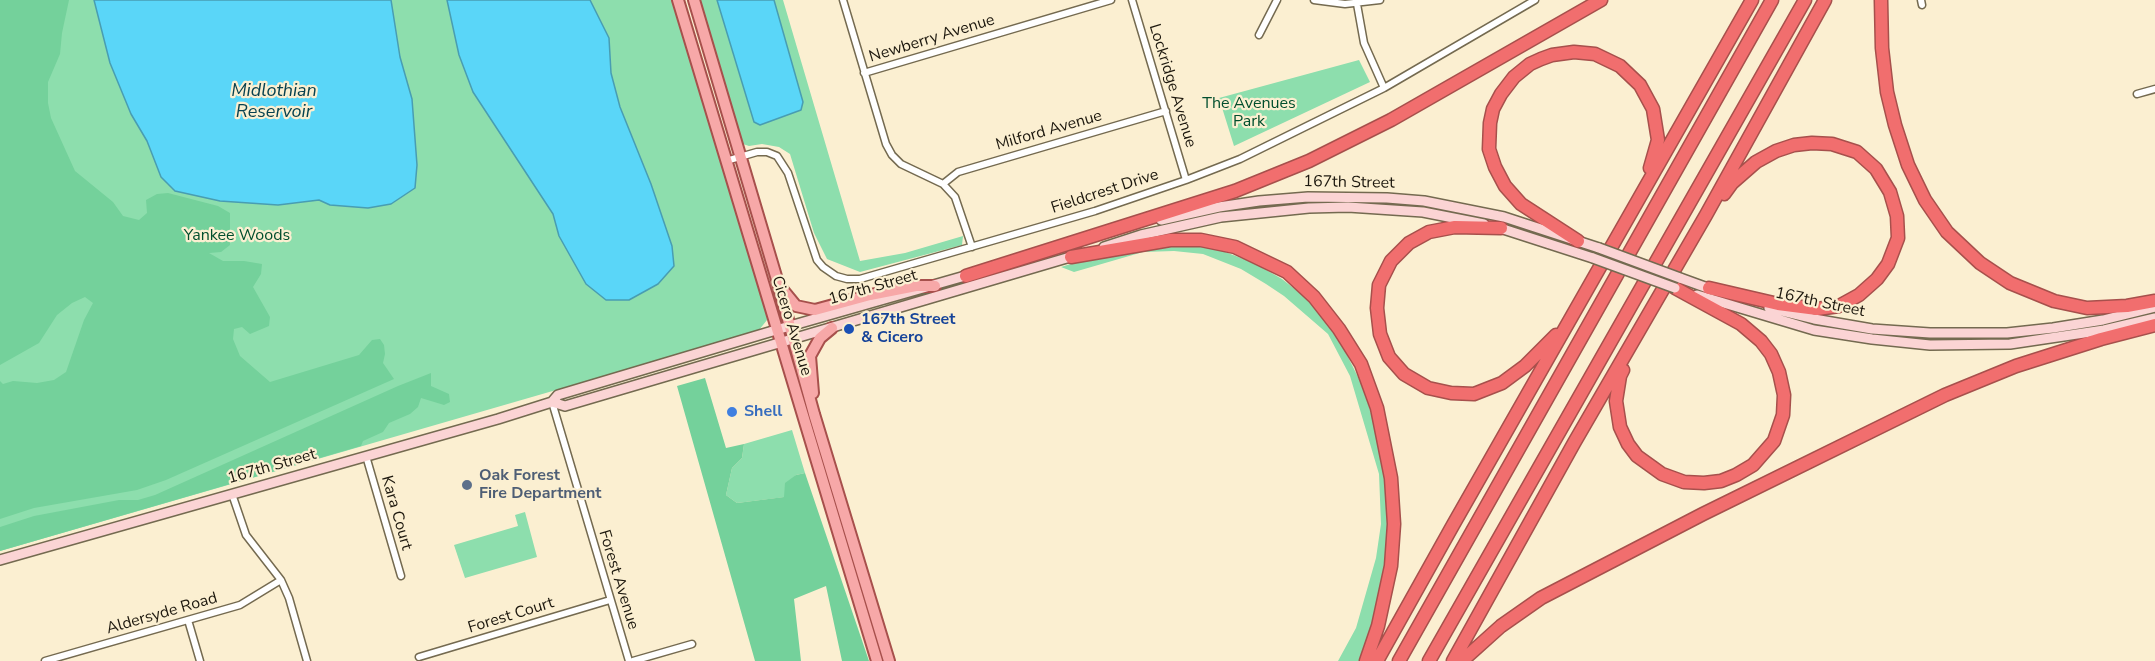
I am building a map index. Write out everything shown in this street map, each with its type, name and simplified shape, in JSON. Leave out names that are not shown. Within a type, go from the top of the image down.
[{"type":"highway","points":[[966,276],[1235,191],[1300,164],[1391,120],[1601,0]]},
{"type":"highway","points":[[1377,661],[1752,0]]},
{"type":"highway","points":[[1398,661],[1772,0]]},
{"type":"highway","points":[[1429,661],[1805,0]]},
{"type":"highway","points":[[1453,661],[1706,216],[1825,0]]},
{"type":"highway","points":[[1881,0],[1882,48],[1887,92],[1895,125],[1908,165],[1925,200],[1947,232],[1980,262],[2010,283],[2054,301],[2087,308],[2127,306],[2155,301]]},
{"type":"highway","points":[[1578,241],[1521,204],[1505,186],[1492,158],[1489,136],[1493,110],[1506,86],[1530,64],[1562,53],[1595,54],[1620,66],[1640,85],[1653,109],[1658,140],[1654,157],[1637,194],[1635,206]]},
{"type":"highway","points":[[1706,216],[1732,183],[1756,162],[1776,151],[1794,145],[1832,144],[1857,152],[1876,169],[1890,192],[1897,216],[1898,238],[1888,264],[1877,279],[1859,295],[1839,306],[1816,309],[1778,304],[1709,288]]},
{"type":"highway","points":[[1501,228],[1455,226],[1429,232],[1409,243],[1391,261],[1379,285],[1377,308],[1380,334],[1389,357],[1404,374],[1428,388],[1451,393],[1474,394],[1502,383],[1525,366],[1555,338],[1582,297]]},
{"type":"highway","points":[[1071,257],[1170,240],[1201,240],[1235,247],[1287,272],[1314,297],[1339,328],[1361,364],[1377,408],[1391,478],[1394,524],[1392,566],[1378,626],[1365,661]]},
{"type":"highway","points":[[1640,329],[1637,343],[1620,376],[1616,400],[1617,416],[1623,434],[1637,456],[1651,468],[1668,477],[1684,482],[1704,483],[1721,481],[1736,475],[1759,460],[1774,441],[1783,415],[1783,384],[1775,362],[1761,341],[1741,324],[1677,283]]},
{"type":"highway","points":[[1462,661],[1501,626],[1541,597],[1702,514],[1944,395],[2016,366],[2101,339],[2155,325]]},
{"type":"main road","name":"Cicero Avenue","points":[[678,0],[877,661]]},
{"type":"main road","name":"Cicero Avenue","points":[[694,0],[778,283],[814,414],[889,661]]},
{"type":"main road","name":"167th Street","points":[[0,560],[552,402],[558,396],[776,330],[935,286],[1138,225],[1219,207],[1308,197],[1348,196],[1424,201],[1504,217],[1599,248],[1677,283],[1755,314],[1814,330],[1872,339],[1930,345],[2010,344],[2104,330],[2155,318]]},
{"type":"main road","name":"167th Street","points":[[552,402],[565,406],[1141,235],[1221,217],[1309,208],[1358,207],[1423,212],[1501,228],[1677,283],[1709,288],[1755,304],[1814,319],[1872,329],[1930,333],[2007,333],[2103,320],[2155,307]]},
{"type":"main road","points":[[778,283],[796,306],[815,310],[870,295],[916,286],[935,286]]},
{"type":"main road","points":[[814,414],[810,356],[820,338],[832,328]]},
{"type":"street","points":[[843,0],[886,144],[901,164],[943,184],[955,196],[972,247]]},
{"type":"street","name":"Newberry Avenue","points":[[864,73],[1111,0]]},
{"type":"street","name":"Lockridge Avenue","points":[[1132,0],[1186,180]]},
{"type":"street","points":[[1260,35],[1277,0]]},
{"type":"street","points":[[1314,0],[1358,4],[1380,0]]},
{"type":"street","name":"Fieldcrest Drive","points":[[726,161],[767,152],[777,156],[784,163],[817,260],[841,278],[868,277],[1095,211],[1240,159],[1384,88],[1535,0]]},
{"type":"street","points":[[1358,4],[1364,43],[1371,64],[1384,88]]},
{"type":"street","points":[[2137,94],[2155,89]]},
{"type":"street","name":"Milford Avenue","points":[[943,184],[958,172],[1166,111]]},
{"type":"street","name":"Forest Avenue","points":[[552,402],[629,661]]},
{"type":"street","name":"Kara Court","points":[[366,456],[401,576]]},
{"type":"street","points":[[232,494],[246,535],[281,580],[289,598],[308,661]]},
{"type":"street","name":"Aldersyde Road","points":[[45,661],[249,601],[281,580]]},
{"type":"street","name":"Forest Court","points":[[419,657],[610,600]]},
{"type":"street","points":[[188,620],[200,661]]},
{"type":"street","points":[[633,661],[692,644]]},
{"type":"green space","name":"Yankee Woods","points":[[0,0],[673,0],[767,313],[767,320],[759,330],[753,333],[0,551]]},
{"type":"green space","points":[[0,0],[69,0],[60,54],[48,82],[51,118],[75,171],[113,202],[123,216],[139,220],[147,213],[146,200],[157,194],[168,193],[218,206],[230,213],[230,245],[221,252],[209,253],[223,261],[262,264],[261,274],[253,287],[270,317],[269,326],[250,334],[242,327],[234,329],[233,339],[240,356],[270,382],[359,355],[372,340],[380,339],[384,345],[383,363],[394,379],[166,480],[137,490],[34,508],[0,519],[0,381],[3,384],[13,381],[37,383],[54,380],[66,372],[84,320],[93,303],[85,297],[72,303],[57,315],[39,343],[0,365]]},
{"type":"green space","points":[[700,0],[783,0],[860,261],[905,253],[963,236],[962,245],[860,272],[827,259],[814,233],[790,154],[779,147],[743,144]]},
{"type":"green space","name":"The Avenues Park","points":[[1359,60],[1370,82],[1234,146],[1219,98]]},
{"type":"green space","points":[[1184,243],[1220,250],[1254,263],[1282,279],[1310,301],[1334,329],[1362,385],[1377,432],[1386,484],[1388,535],[1375,620],[1361,661],[1338,661],[1356,628],[1376,558],[1381,524],[1379,474],[1350,376],[1328,334],[1284,296],[1266,284],[1241,269],[1203,254],[1174,251],[1143,252],[1074,272],[1061,267],[1080,261]]},
{"type":"green space","points":[[431,373],[431,386],[449,394],[450,402],[444,405],[421,398],[418,407],[410,414],[389,423],[383,432],[363,441],[361,446],[0,551],[0,527],[34,516],[119,500],[138,500],[155,495]]},
{"type":"green space","points":[[705,378],[726,448],[744,444],[742,458],[732,468],[726,495],[737,503],[784,497],[785,483],[796,475],[805,473],[869,661],[842,661],[826,586],[794,599],[801,661],[755,661],[677,386]]},
{"type":"green space","points":[[792,430],[805,473],[796,475],[785,497],[737,503],[726,495],[732,468],[742,458],[744,444]]},
{"type":"green space","points":[[525,512],[537,557],[465,578],[454,545],[518,526],[515,515]]},
{"type":"water","name":"Midlothian Reservoir","points":[[94,0],[391,0],[400,57],[412,99],[417,165],[415,188],[391,204],[368,208],[330,205],[319,200],[278,205],[220,201],[175,191],[161,177],[147,141],[131,114],[110,63]]},
{"type":"water","points":[[447,0],[590,0],[609,38],[611,73],[620,107],[651,184],[672,246],[674,266],[658,284],[629,300],[606,300],[586,284],[559,236],[553,214],[473,92],[459,55]]},
{"type":"water","points":[[717,0],[774,0],[803,102],[801,110],[760,125],[754,122]]},
{"type":"place","name":"167th Street & Cicero","points":[[849,329]]},
{"type":"place","name":"Shell","points":[[732,412]]},
{"type":"place","name":"Oak Forest Fire Department","points":[[467,485]]}]
